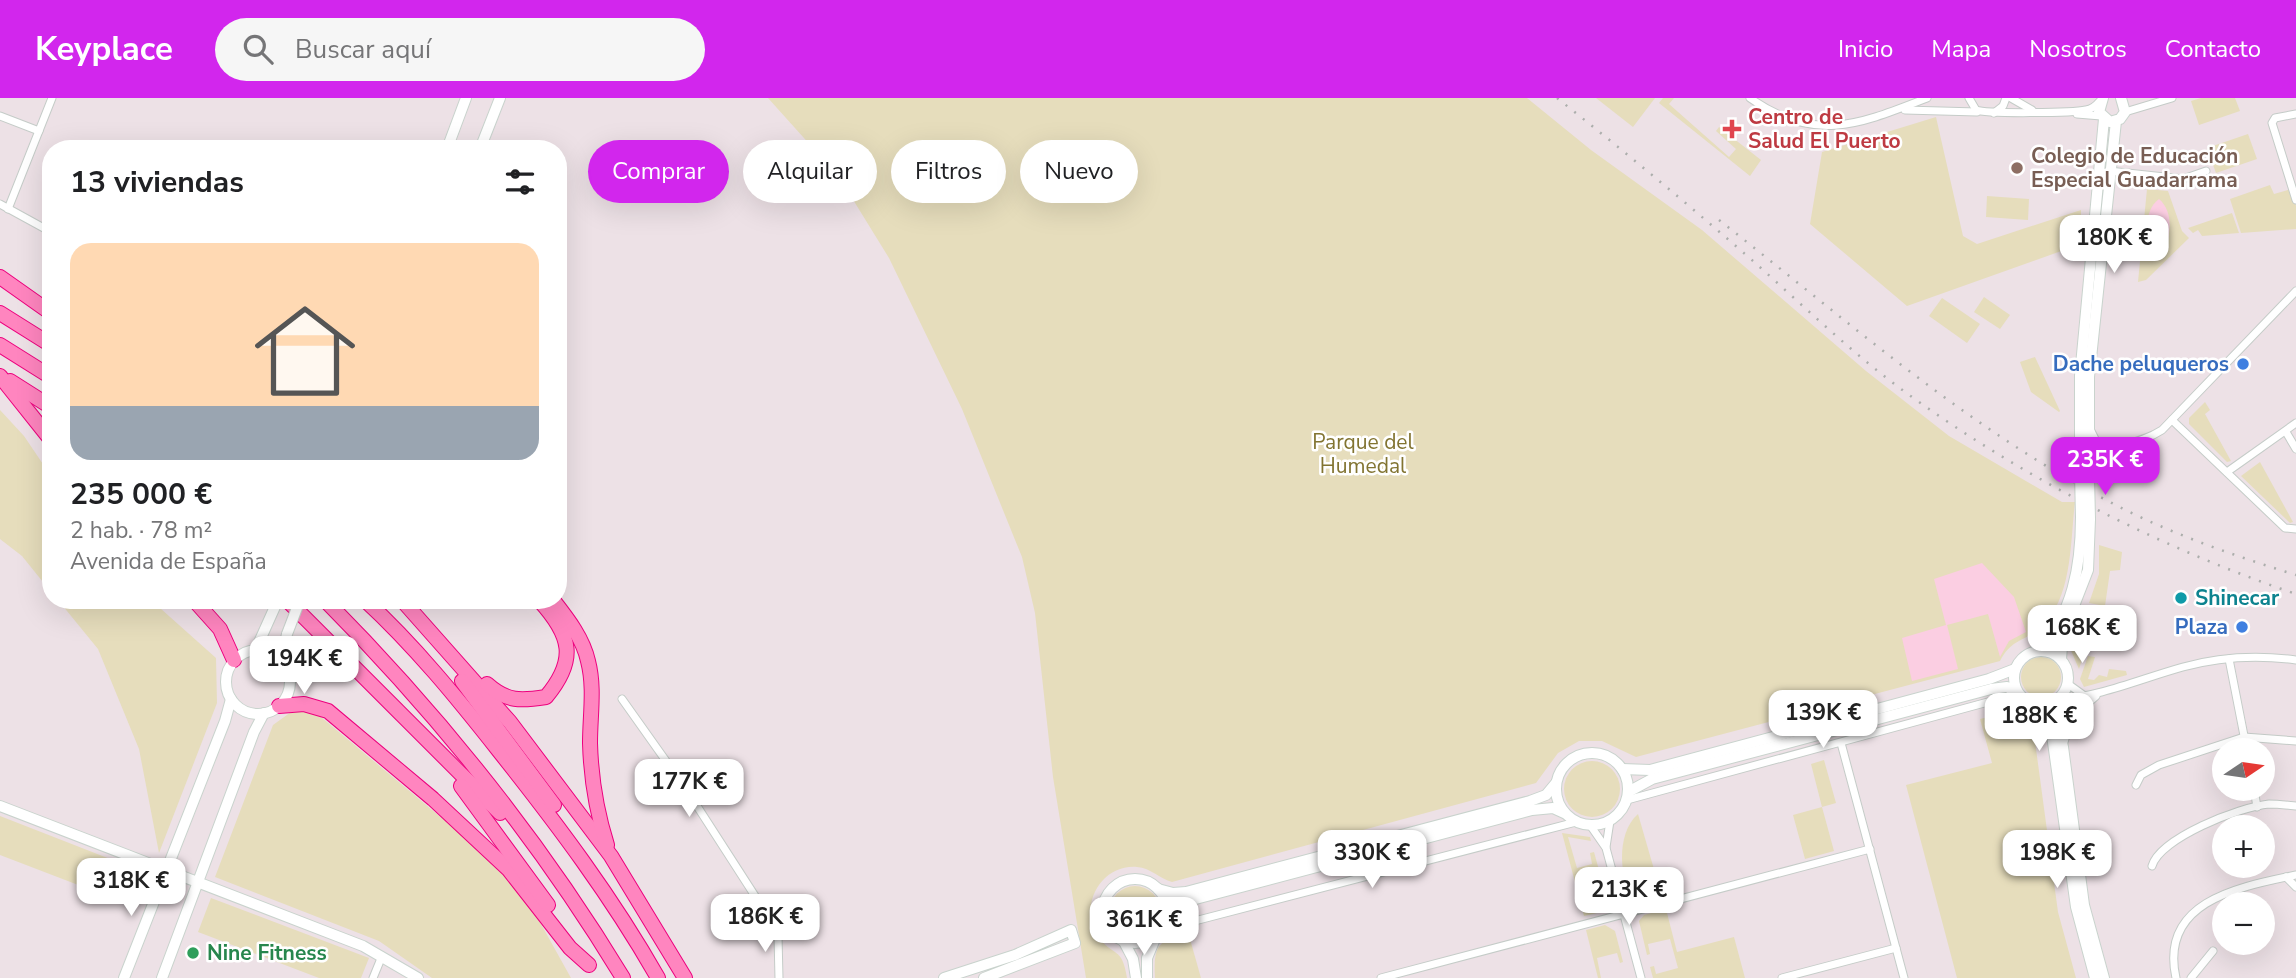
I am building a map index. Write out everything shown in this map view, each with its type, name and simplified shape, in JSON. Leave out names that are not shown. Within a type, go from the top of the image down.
[{"type":"highway","points":[[0,277],[42,307]]},
{"type":"highway","points":[[0,285],[42,309]]},
{"type":"highway","points":[[0,313],[42,339]]},
{"type":"highway","points":[[0,345],[42,371]]},
{"type":"highway","points":[[0,375],[42,402]]},
{"type":"highway","points":[[0,375],[42,429]]},
{"type":"highway","points":[[202,609],[219,629],[234,660]]},
{"type":"highway","points":[[296,609],[500,813],[519,825]]},
{"type":"highway","points":[[334,609],[447,732],[567,892],[623,978]]},
{"type":"highway","points":[[373,609],[460,702],[597,879],[658,978]]},
{"type":"highway","points":[[400,609],[476,698],[553,804],[593,866],[597,879]]},
{"type":"highway","points":[[411,609],[510,722],[611,856],[685,978]]},
{"type":"highway","points":[[419,617],[431,623],[500,696],[518,702],[546,697],[562,678],[569,658],[562,635],[545,609]]},
{"type":"highway","points":[[560,609],[572,624],[588,658],[592,682],[590,741],[595,804],[611,856]]},
{"type":"highway","points":[[279,706],[304,704],[328,711],[433,799],[509,870],[592,972]]},
{"type":"highway","points":[[410,722],[507,846],[592,972]]},
{"type":"main road","points":[[450,140],[466,98]]},
{"type":"main road","points":[[484,140],[500,98]]},
{"type":"main road","points":[[2085,470],[2089,377],[2109,171],[2116,121],[2125,112],[2121,98]]},
{"type":"main road","points":[[2061,659],[2063,634],[2088,570],[2080,376],[2102,99]]},
{"type":"main road","points":[[2102,118],[2116,121]]},
{"type":"main road","points":[[2038,651],[2055,630],[2073,588],[2079,570],[2085,518]]},
{"type":"main road","points":[[124,978],[231,699],[226,675],[234,660],[256,649],[275,609]]},
{"type":"main road","points":[[281,660],[297,609]]},
{"type":"main road","points":[[231,699],[246,712],[264,713],[279,706],[290,683],[289,675],[281,660],[270,652],[256,649]]},
{"type":"main road","points":[[1622,769],[1650,770],[1989,679],[2015,669],[2024,657],[2038,651],[2051,652],[2061,659],[2067,671],[2068,684],[2055,701],[2038,705]]},
{"type":"main road","points":[[2015,669],[2014,681],[2021,696]]},
{"type":"main road","points":[[1147,978],[1147,958],[1166,918],[1188,901],[1532,810],[1553,807],[1576,822],[1590,825],[1610,821],[1627,796],[1652,779],[2007,687],[2038,705],[2052,736],[2076,907],[2095,978]]},
{"type":"main road","points":[[2055,701],[2084,905],[2104,978]]},
{"type":"main road","points":[[162,978],[264,713]]},
{"type":"main road","points":[[1158,889],[1173,893],[1186,892],[1530,801],[1546,795],[1556,783],[1564,766],[1580,755],[1589,753],[1608,756],[1622,769],[1627,796]]},
{"type":"main road","points":[[1556,783],[1556,793],[1564,813]]},
{"type":"main road","points":[[0,806],[383,955],[418,978]]},
{"type":"main road","points":[[1159,932],[1138,943],[1115,936],[1104,920],[1103,910],[1108,892],[1115,885],[1133,878],[1151,883],[1166,902],[1166,918]]},
{"type":"main road","points":[[944,978],[1015,955],[1071,930],[1075,943],[984,978]]},
{"type":"main road","points":[[1123,940],[1131,952],[1136,978]]},
{"type":"street","points":[[8,209],[52,98]]},
{"type":"street","points":[[1750,98],[1779,117],[1821,127],[1858,123],[1927,98]]},
{"type":"street","points":[[1969,98],[1974,108],[1983,113]]},
{"type":"street","points":[[1993,113],[2008,98],[2033,110]]},
{"type":"street","points":[[2125,112],[2172,98]]},
{"type":"street","points":[[2073,112],[2090,109],[2102,99]]},
{"type":"street","points":[[1949,100],[1957,110]]},
{"type":"street","points":[[1894,111],[1957,110],[1993,113],[2033,110],[2073,112],[2102,118]]},
{"type":"street","points":[[2296,114],[2275,118],[2272,123],[2296,200]]},
{"type":"street","points":[[0,116],[39,131]]},
{"type":"street","points":[[2109,171],[2183,179],[2206,172]]},
{"type":"street","points":[[0,205],[42,227]]},
{"type":"street","points":[[2085,470],[2110,449],[2142,442],[2172,420],[2296,291]]},
{"type":"street","points":[[2172,420],[2285,528],[2296,529]]},
{"type":"street","points":[[2227,472],[2257,453],[2266,441],[2286,432],[2296,423]]},
{"type":"street","points":[[2089,425],[2096,441],[2110,449]]},
{"type":"street","points":[[2286,432],[2296,449]]},
{"type":"street","points":[[2229,659],[2244,737]]},
{"type":"street","points":[[2055,701],[2097,695],[2184,667],[2229,659],[2296,660]]},
{"type":"street","points":[[2068,684],[2087,697]]},
{"type":"street","points":[[2063,747],[2072,717],[2097,695]]},
{"type":"street","points":[[1627,796],[1841,743],[1999,699],[2021,696]]},
{"type":"street","points":[[622,699],[688,792],[775,927],[778,936],[779,978]]},
{"type":"street","points":[[2136,785],[2141,775],[2159,765],[2244,737],[2296,741]]},
{"type":"street","points":[[1841,743],[1904,978]]},
{"type":"street","points":[[2256,802],[2257,807]]},
{"type":"street","points":[[2152,866],[2155,856],[2163,848],[2188,834],[2257,807],[2296,806]]},
{"type":"street","points":[[1606,848],[1610,821]]},
{"type":"street","points":[[1159,932],[1576,822]]},
{"type":"street","points":[[1590,825],[1606,848],[1640,978]]},
{"type":"street","points":[[1381,978],[1406,975],[1870,849]]},
{"type":"street","points":[[2176,978],[2174,940],[2179,927],[2188,918],[2235,889],[2296,875]]},
{"type":"street","points":[[2286,877],[2296,887]]},
{"type":"street","points":[[1782,978],[1896,948]]},
{"type":"street","points":[[2191,978],[2212,952]]},
{"type":"street","points":[[373,978],[383,955]]},
{"type":"green space","name":"Parque del Humedal","points":[[768,98],[1527,98],[1591,150],[1702,230],[1866,371],[1949,436],[2062,502],[2075,502],[2065,585],[2051,615],[2041,627],[2009,648],[2000,661],[1636,757],[1602,741],[1579,741],[1558,753],[1536,783],[1172,882],[1137,867],[1113,872],[1096,889],[1092,900],[1092,924],[1103,943],[1120,956],[1127,978],[1086,978],[1053,777],[1035,613],[1022,557],[962,409],[889,258],[855,203],[877,203],[877,140],[806,140]]},
{"type":"green space","points":[[1596,98],[1655,98],[1633,127]]},
{"type":"green space","points":[[1663,98],[1674,98],[1669,104],[1729,157],[1736,149],[1716,131],[1719,127],[1761,160],[1750,176],[1659,103]]},
{"type":"green space","points":[[2201,98],[2235,98],[2240,111],[2199,125],[2191,101]]},
{"type":"green space","points":[[1936,117],[1963,236],[1977,244],[2081,210],[2081,244],[1907,306],[1810,224],[1822,152]]},
{"type":"green space","points":[[2248,134],[2257,159],[2216,173],[2207,148]]},
{"type":"green space","points":[[2270,185],[2274,194],[2291,189],[2296,206],[2296,229],[2241,233],[2230,199]]},
{"type":"green space","points":[[2147,189],[2168,191],[2182,231],[2189,238],[2146,280],[2138,282]]},
{"type":"green space","points":[[1987,196],[2029,199],[2028,220],[1986,217]]},
{"type":"green space","points":[[2232,213],[2239,233],[2202,236],[2198,230],[2193,233],[2188,228]]},
{"type":"green space","points":[[1984,297],[2010,315],[2000,329],[1974,312]]},
{"type":"green space","points":[[1942,298],[1980,324],[1967,343],[1929,316]]},
{"type":"green space","points":[[2035,357],[2059,412],[2031,392],[2020,362]]},
{"type":"green space","points":[[2205,402],[2210,410],[2205,414],[2231,461],[2227,462],[2189,424],[2189,418]]},
{"type":"green space","points":[[0,410],[24,436],[42,463],[42,581],[22,556],[0,539]]},
{"type":"green space","points":[[2260,462],[2293,522],[2290,523],[2241,476]]},
{"type":"green space","points":[[2099,545],[2122,552],[2120,570],[2110,571],[2105,606],[2089,603],[2099,574]]},
{"type":"green space","points":[[65,609],[161,609],[216,658],[217,703],[159,853],[139,749],[98,649]]},
{"type":"green space","points":[[2085,612],[2092,613],[2087,645],[2079,669],[2069,646]]},
{"type":"green space","points":[[2088,656],[2095,657],[2088,679],[2094,680],[2099,675],[2107,677],[2109,669],[2126,671],[2127,675],[2084,687],[2080,679]]},
{"type":"green space","points":[[2041,657],[2055,663],[2061,677],[2055,691],[2041,697],[2027,691],[2021,677],[2027,663]]},
{"type":"green space","points":[[304,710],[321,717],[474,845],[527,899],[571,978],[432,978],[379,941],[215,877],[273,725],[291,712]]},
{"type":"green space","points":[[1996,715],[2018,720],[2034,734],[2058,912],[2076,978],[1957,978],[1906,785],[1992,763],[1980,719]]},
{"type":"green space","points":[[1824,760],[1836,803],[1822,807],[1811,764]]},
{"type":"green space","points":[[1586,761],[1598,761],[1608,765],[1616,773],[1620,789],[1616,805],[1608,813],[1598,817],[1586,817],[1576,813],[1568,805],[1564,795],[1564,783],[1568,773],[1576,765]]},
{"type":"green space","points":[[1822,807],[1834,851],[1805,859],[1793,815]]},
{"type":"green space","points":[[1638,814],[1662,897],[1636,903],[1626,883],[1622,858],[1626,833]]},
{"type":"green space","points":[[0,816],[146,873],[133,906],[0,855]]},
{"type":"green space","points":[[1562,833],[1590,837],[1591,841],[1568,837],[1577,868],[1592,864],[1590,853],[1594,852],[1610,910],[1584,916]]},
{"type":"green space","points":[[1135,886],[1153,893],[1160,911],[1153,929],[1135,936],[1117,929],[1110,911],[1117,893]]},
{"type":"green space","points":[[211,898],[369,958],[361,978],[319,978],[198,932]]},
{"type":"green space","points":[[1666,909],[1677,952],[1734,937],[1745,978],[1653,978],[1650,967],[1654,966],[1656,974],[1678,968],[1670,939],[1648,944],[1650,954],[1647,955],[1639,921],[1644,915]]},
{"type":"green space","points":[[1605,925],[1615,931],[1623,962],[1620,963],[1617,953],[1597,958],[1601,978],[1598,978],[1586,930]]},
{"type":"green space","points":[[1188,932],[1201,978],[1155,978],[1155,958],[1160,946],[1170,938]]},
{"type":"sand","points":[[2159,199],[2164,204],[2170,224],[2166,246],[2156,257],[2149,244],[2147,227],[2150,211]]},
{"type":"sand","points":[[1982,563],[2014,597],[2026,632],[2009,641],[2000,657],[1988,614],[1947,625],[1958,669],[1912,681],[1902,638],[1946,625],[1934,579]]},
{"type":"railway","points":[[1557,98],[1705,219],[1875,369],[1963,432],[2007,460],[2101,512],[2197,556],[2296,594]]},
{"type":"railway","points":[[1719,220],[1921,380],[2026,453],[2081,486],[2157,525],[2296,575]]},
{"type":"place","name":"Centro de Salud El Puerto","points":[[1732,129]]},
{"type":"place","name":"Colegio de Educación Especial Guadarrama","points":[[2017,168]]},
{"type":"place","name":"Dache peluqueros","points":[[2243,364]]},
{"type":"place","name":"Shinecar","points":[[2181,598]]},
{"type":"place","name":"Plaza","points":[[2242,627]]},
{"type":"place","name":"Nine Fitness","points":[[193,953]]}]
